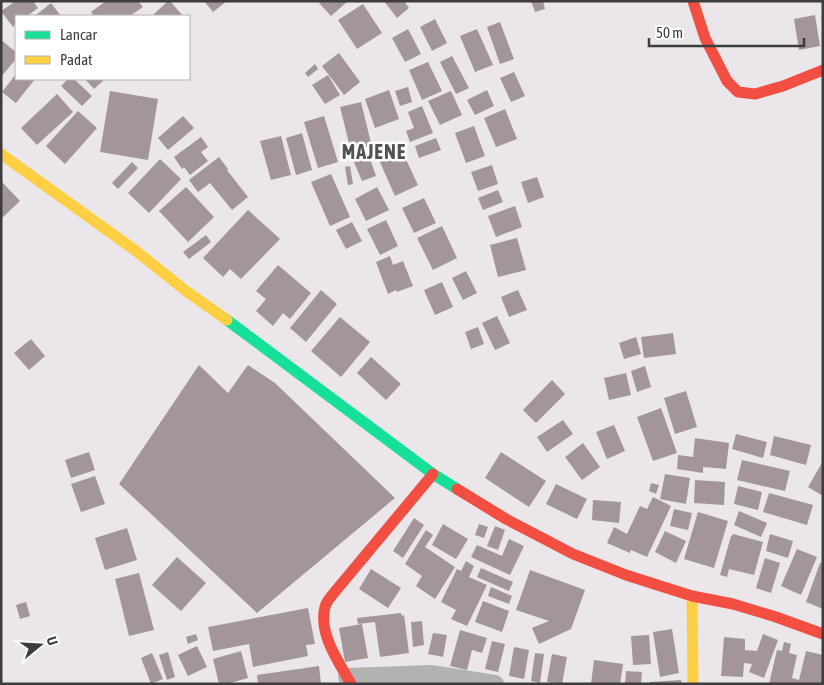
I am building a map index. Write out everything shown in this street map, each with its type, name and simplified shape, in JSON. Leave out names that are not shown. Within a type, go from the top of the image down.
[{"type":"main road","points":[[693,1],[705,38],[727,81],[738,92],[755,94],[823,70]]},
{"type":"main road","points":[[1,154],[136,251],[433,474],[506,518],[574,554],[626,575],[692,596],[776,617],[823,634]]},
{"type":"main road","points":[[349,680],[332,649],[326,632],[324,618],[326,605],[433,474]]},
{"type":"main road","points":[[692,596],[693,684]]},
{"type":"street","points":[[349,680],[431,674],[495,684]]},
{"type":"building","points":[[12,1],[33,1],[38,8],[28,15],[15,15],[15,25],[13,27],[1,11],[13,3]]},
{"type":"building","points":[[106,1],[138,1],[143,7],[131,15],[93,15],[91,12]]},
{"type":"building","points":[[170,1],[182,15],[153,15]]},
{"type":"building","points":[[204,1],[227,1],[213,12]]},
{"type":"building","points":[[322,1],[348,1],[331,16],[319,3]]},
{"type":"building","points":[[384,1],[404,1],[409,8],[397,18]]},
{"type":"building","points":[[531,1],[543,1],[545,9],[535,12]]},
{"type":"building","points":[[51,3],[60,15],[36,15]]},
{"type":"building","points":[[363,4],[382,33],[357,49],[338,20]]},
{"type":"building","points":[[815,15],[820,46],[799,50],[794,19]]},
{"type":"building","points":[[435,19],[447,43],[432,51],[420,27]]},
{"type":"building","points":[[500,22],[514,59],[500,64],[487,27]]},
{"type":"building","points":[[408,29],[421,54],[405,62],[392,38]]},
{"type":"building","points":[[477,29],[493,65],[475,72],[460,36]]},
{"type":"building","points":[[1,40],[15,51],[15,60],[1,77]]},
{"type":"building","points":[[339,53],[360,82],[344,95],[322,66]]},
{"type":"building","points":[[452,56],[469,88],[456,94],[440,62]]},
{"type":"building","points":[[428,62],[442,91],[422,100],[409,70]]},
{"type":"building","points":[[315,64],[318,69],[308,77],[305,73]]},
{"type":"building","points":[[514,72],[525,96],[511,102],[500,78]]},
{"type":"building","points":[[15,75],[15,80],[34,80],[16,103],[2,92]]},
{"type":"building","points":[[328,75],[340,95],[325,104],[312,85]]},
{"type":"building","points":[[67,80],[75,80],[92,96],[82,106],[61,86]]},
{"type":"building","points":[[86,80],[104,80],[94,89]]},
{"type":"building","points":[[408,87],[412,102],[400,106],[395,91]]},
{"type":"building","points":[[389,90],[399,119],[375,128],[365,99]]},
{"type":"building","points":[[487,90],[494,106],[475,115],[467,100]]},
{"type":"building","points":[[110,91],[158,99],[148,160],[100,152]]},
{"type":"building","points":[[451,91],[462,115],[440,125],[428,101]]},
{"type":"building","points":[[57,94],[73,112],[37,145],[21,128]]},
{"type":"building","points":[[361,102],[372,147],[351,151],[340,107]]},
{"type":"building","points":[[422,106],[433,133],[410,142],[406,131],[414,128],[408,112]]},
{"type":"building","points":[[505,109],[517,139],[496,147],[484,118]]},
{"type":"building","points":[[78,111],[97,128],[65,164],[46,146]]},
{"type":"building","points":[[183,116],[194,128],[168,150],[158,138]]},
{"type":"building","points":[[324,116],[338,162],[318,168],[304,122]]},
{"type":"building","points":[[474,126],[485,156],[466,163],[455,133]]},
{"type":"building","points":[[302,133],[312,170],[296,175],[286,138]]},
{"type":"building","points":[[281,136],[291,175],[271,180],[260,141]]},
{"type":"building","points":[[201,137],[208,147],[201,152],[208,161],[190,175],[184,167],[182,169],[174,157]]},
{"type":"building","points":[[436,138],[441,150],[419,158],[415,146]]},
{"type":"building","points":[[401,149],[418,185],[395,196],[379,160]]},
{"type":"building","points":[[369,156],[376,176],[362,181],[354,162]]},
{"type":"building","points":[[219,157],[248,197],[232,210],[210,183],[198,192],[189,180]]},
{"type":"building","points":[[160,159],[181,179],[149,213],[128,193]]},
{"type":"building","points":[[132,162],[138,168],[118,189],[112,183]]},
{"type":"building","points":[[492,165],[498,184],[478,191],[471,172]]},
{"type":"building","points":[[350,166],[353,184],[348,185],[345,167]]},
{"type":"building","points":[[331,174],[350,217],[330,226],[311,182]]},
{"type":"building","points":[[537,177],[544,197],[528,203],[521,182]]},
{"type":"building","points":[[1,181],[20,201],[1,219]]},
{"type":"building","points":[[186,187],[214,217],[188,242],[159,211]]},
{"type":"building","points":[[377,187],[389,210],[366,221],[355,199]]},
{"type":"building","points":[[498,190],[503,202],[483,210],[478,198]]},
{"type":"building","points":[[424,198],[436,223],[414,233],[402,208]]},
{"type":"building","points":[[515,206],[522,227],[496,237],[488,216]]},
{"type":"building","points":[[248,210],[280,239],[241,279],[230,269],[223,277],[203,258]]},
{"type":"building","points":[[386,220],[398,246],[380,255],[367,229]]},
{"type":"building","points":[[352,222],[362,241],[346,249],[336,230]]},
{"type":"building","points":[[442,226],[457,258],[433,270],[417,238]]},
{"type":"building","points":[[206,235],[211,242],[189,259],[183,252]]},
{"type":"building","points":[[517,238],[526,270],[498,277],[490,245]]},
{"type":"building","points":[[390,256],[393,265],[403,261],[413,286],[388,294],[376,262]]},
{"type":"building","points":[[278,265],[311,293],[290,319],[283,313],[273,326],[256,311],[266,299],[256,291]]},
{"type":"building","points":[[466,271],[477,293],[463,300],[452,278]]},
{"type":"building","points":[[442,282],[453,307],[435,315],[424,290]]},
{"type":"building","points":[[321,290],[337,304],[306,342],[290,328]]},
{"type":"building","points":[[518,290],[527,310],[509,317],[501,297]]},
{"type":"building","points":[[497,316],[510,343],[495,350],[482,323]]},
{"type":"building","points":[[340,317],[370,342],[341,377],[311,351]]},
{"type":"building","points":[[478,327],[484,344],[471,349],[465,332]]},
{"type":"building","points":[[673,333],[676,354],[644,358],[641,337]]},
{"type":"building","points":[[636,337],[641,354],[624,359],[619,343]]},
{"type":"building","points":[[31,339],[45,356],[29,370],[14,353]]},
{"type":"building","points":[[371,357],[401,384],[386,400],[357,373]]},
{"type":"building","points":[[199,365],[228,393],[248,365],[275,383],[395,498],[257,613],[119,484]]},
{"type":"building","points":[[645,366],[651,387],[637,392],[631,371]]},
{"type":"building","points":[[626,373],[631,395],[609,400],[604,378]]},
{"type":"building","points":[[552,380],[565,394],[536,423],[523,410]]},
{"type":"building","points":[[686,391],[697,427],[675,434],[664,398]]},
{"type":"building","points":[[661,408],[677,453],[653,461],[637,417]]},
{"type":"building","points":[[563,420],[573,434],[547,452],[537,437]]},
{"type":"building","points":[[614,425],[625,451],[607,459],[596,432]]},
{"type":"building","points":[[736,434],[767,442],[763,458],[732,449]]},
{"type":"building","points":[[774,436],[811,445],[806,465],[770,455]]},
{"type":"building","points":[[695,438],[729,443],[726,469],[703,467],[703,473],[677,469],[678,455],[693,457]]},
{"type":"building","points":[[583,443],[600,467],[582,480],[565,457]]},
{"type":"building","points":[[89,452],[95,470],[71,478],[65,460]]},
{"type":"building","points":[[501,452],[546,481],[529,507],[485,478]]},
{"type":"building","points":[[742,460],[790,471],[785,491],[737,480]]},
{"type":"building","points":[[823,461],[823,496],[808,487]]},
{"type":"building","points":[[665,474],[690,478],[686,504],[660,499]]},
{"type":"building","points":[[95,476],[105,504],[81,512],[71,484]]},
{"type":"building","points":[[695,480],[725,482],[724,505],[694,503]]},
{"type":"building","points":[[651,483],[659,485],[656,494],[649,491]]},
{"type":"building","points":[[556,484],[587,499],[577,519],[546,504]]},
{"type":"building","points":[[738,486],[762,492],[758,510],[734,504]]},
{"type":"building","points":[[769,493],[813,505],[807,525],[763,512]]},
{"type":"building","points":[[653,497],[671,506],[647,557],[631,550],[630,553],[607,543],[614,527],[627,534],[640,506],[647,509]]},
{"type":"building","points":[[593,500],[621,502],[619,523],[592,520]]},
{"type":"building","points":[[674,509],[692,513],[688,530],[670,526]]},
{"type":"building","points":[[739,511],[767,523],[761,537],[734,525]]},
{"type":"building","points":[[698,512],[728,521],[714,568],[684,559]]},
{"type":"building","points":[[414,518],[424,525],[403,558],[393,551]]},
{"type":"building","points":[[443,524],[468,539],[456,559],[432,545]]},
{"type":"building","points":[[479,524],[488,527],[484,538],[475,535]]},
{"type":"building","points":[[495,526],[505,530],[498,550],[487,546]]},
{"type":"building","points":[[127,528],[137,560],[105,570],[95,538]]},
{"type":"building","points":[[426,530],[433,535],[425,547],[455,567],[435,599],[416,586],[422,576],[405,564]]},
{"type":"building","points":[[665,531],[686,541],[676,563],[655,552]]},
{"type":"building","points":[[733,534],[763,542],[754,575],[729,569],[727,577],[720,575]]},
{"type":"building","points":[[770,534],[793,541],[788,558],[766,551]]},
{"type":"building","points":[[509,539],[524,546],[510,575],[471,557],[477,545],[502,556]]},
{"type":"building","points":[[797,549],[817,557],[801,595],[781,586]]},
{"type":"building","points":[[177,557],[206,583],[181,611],[152,585]]},
{"type":"building","points":[[765,558],[780,563],[771,593],[756,588]]},
{"type":"building","points":[[466,561],[474,566],[469,577],[487,585],[467,626],[451,619],[456,610],[441,602],[457,569],[461,571]]},
{"type":"building","points":[[820,563],[823,564],[823,609],[806,602]]},
{"type":"building","points":[[481,568],[513,582],[509,591],[477,577]]},
{"type":"building","points":[[371,569],[401,588],[388,608],[359,589]]},
{"type":"building","points":[[530,570],[585,590],[571,629],[539,644],[532,628],[549,621],[516,610]]},
{"type":"building","points":[[139,573],[154,630],[129,636],[115,579]]},
{"type":"building","points":[[491,587],[512,596],[509,604],[488,596]]},
{"type":"building","points":[[483,601],[509,611],[502,632],[475,622]]},
{"type":"building","points":[[26,602],[30,616],[20,619],[16,605]]},
{"type":"building","points":[[308,608],[315,644],[306,645],[308,656],[253,667],[249,644],[213,651],[208,627]]},
{"type":"building","points":[[401,613],[402,616],[404,615],[409,653],[380,657],[375,622],[358,624],[357,618]]},
{"type":"building","points":[[422,621],[424,645],[413,647],[411,622]]},
{"type":"building","points":[[362,624],[368,658],[345,662],[339,628]]},
{"type":"building","points":[[672,629],[679,673],[660,677],[653,632]]},
{"type":"building","points":[[460,630],[487,638],[482,653],[472,650],[467,670],[450,666]]},
{"type":"building","points":[[433,633],[447,635],[443,657],[428,654]]},
{"type":"building","points":[[196,634],[198,640],[188,644],[186,637]]},
{"type":"building","points":[[763,634],[778,640],[764,678],[749,672],[752,664],[744,663],[743,677],[721,676],[724,637],[745,639],[745,650],[757,651]]},
{"type":"building","points":[[649,635],[651,664],[633,665],[631,636]]},
{"type":"building","points":[[492,641],[505,644],[498,672],[485,669]]},
{"type":"building","points":[[784,642],[791,644],[789,653],[797,655],[792,678],[799,680],[806,651],[823,655],[823,684],[769,684],[777,650],[782,651]]},
{"type":"building","points":[[197,646],[207,667],[188,676],[178,655]]},
{"type":"building","points":[[514,647],[529,650],[524,679],[509,676]]},
{"type":"building","points":[[241,651],[248,678],[227,684],[219,684],[213,659]]},
{"type":"building","points":[[168,652],[175,677],[167,680],[159,655]]},
{"type":"building","points":[[152,653],[163,679],[151,684],[141,658]]},
{"type":"building","points":[[535,653],[544,654],[540,683],[531,681]]},
{"type":"building","points":[[552,654],[567,657],[562,684],[547,682]]},
{"type":"building","points":[[594,660],[623,664],[620,684],[591,684]]},
{"type":"building","points":[[319,666],[321,684],[258,684],[257,675]]},
{"type":"building","points":[[626,671],[642,672],[641,684],[625,684]]},
{"type":"building","points":[[681,680],[682,684],[650,684],[650,682]]},
{"type":"traffic: fast","points":[[227,320],[433,474],[457,489]]},
{"type":"traffic: slow","points":[[1,154],[136,251],[186,291],[227,320]]},
{"type":"traffic: slow","points":[[692,596],[693,684]]},
{"type":"traffic: jam","points":[[693,1],[705,38],[727,81],[738,92],[755,94],[783,86],[823,70]]},
{"type":"traffic: jam","points":[[351,684],[327,637],[324,627],[326,605],[328,600],[433,474]]},
{"type":"traffic: jam","points":[[457,489],[506,519],[573,554],[626,575],[692,596],[733,604],[823,634]]},
{"type":"district","name":"MAJENE","points":[[374,151]]}]
